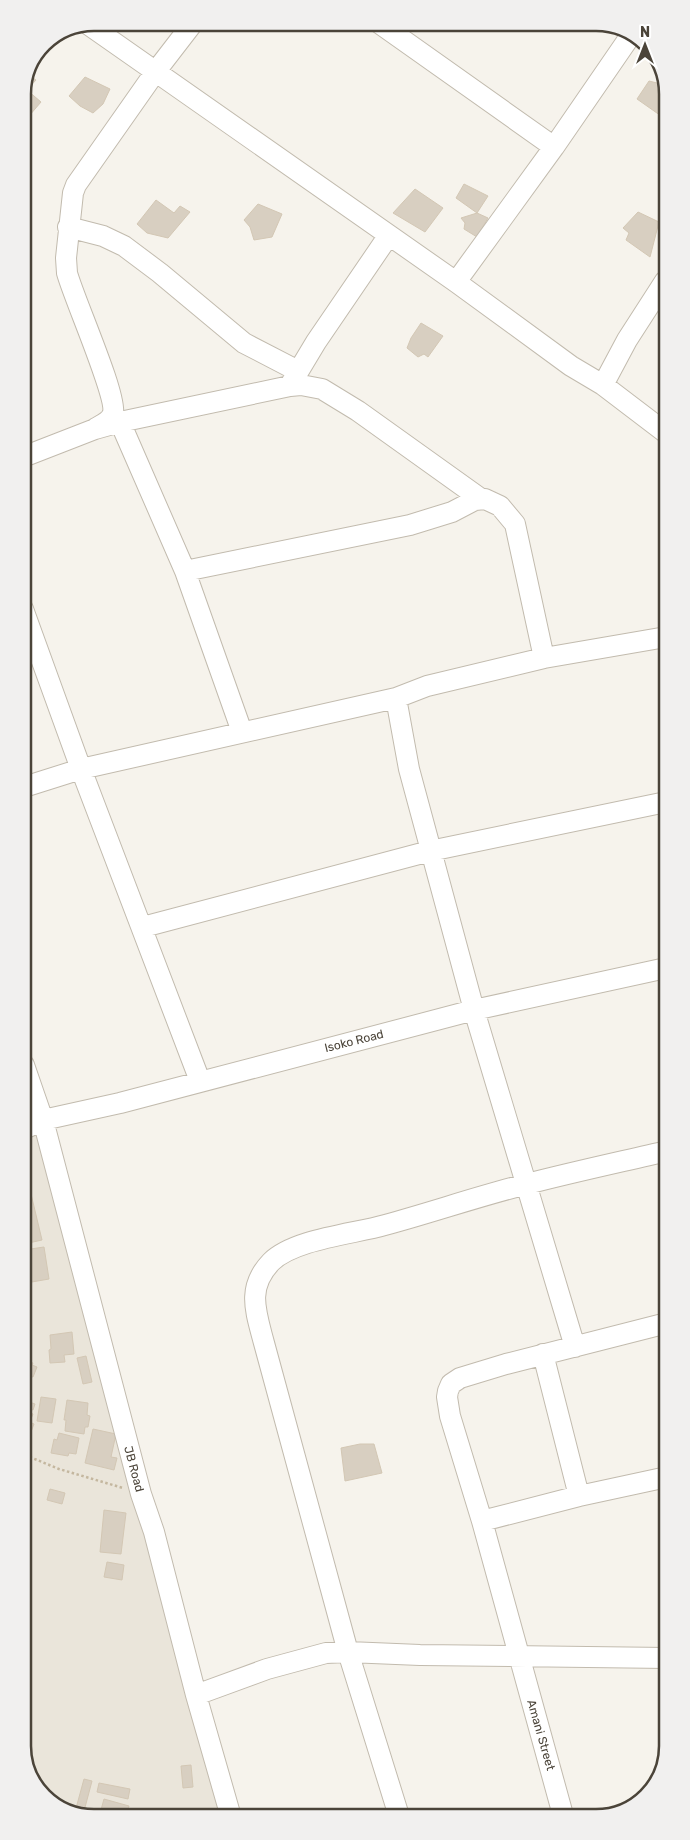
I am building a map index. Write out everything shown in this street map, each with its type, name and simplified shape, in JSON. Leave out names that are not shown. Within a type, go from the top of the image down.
[{"type":"street","points":[[98,31],[456,282],[571,366],[603,385],[659,428]]},
{"type":"street","points":[[95,430],[106,423],[112,415],[112,399],[67,273],[66,258],[71,202],[76,185],[186,31]]},
{"type":"street","points":[[394,31],[554,147]]},
{"type":"street","points":[[456,282],[554,147],[628,40]]},
{"type":"street","points":[[68,227],[103,236],[124,246],[160,273],[244,343],[294,379],[322,389],[344,402],[481,499]]},
{"type":"street","points":[[31,454],[120,422],[294,379],[389,235]]},
{"type":"street","points":[[603,385],[627,340],[659,290]]},
{"type":"street","points":[[120,422],[185,571],[242,732]]},
{"type":"street","points":[[185,571],[410,525],[436,518],[481,499],[490,500],[500,506],[515,524],[544,658]]},
{"type":"street","points":[[31,632],[200,1081]]},
{"type":"street","points":[[31,785],[81,769],[396,698],[427,686],[544,658],[659,638]]},
{"type":"street","points":[[396,698],[409,769],[430,851],[474,1010],[575,1346]]},
{"type":"street","points":[[143,927],[430,851],[659,803]]},
{"type":"street","name":"Isoko Road","points":[[31,1126],[42,1120],[120,1102],[474,1010],[659,970]]},
{"type":"street","name":"JB Road","points":[[31,1086],[42,1120],[141,1494],[154,1532],[196,1695],[230,1809]]},
{"type":"street","points":[[397,1809],[348,1652],[264,1343],[256,1312],[254,1294],[258,1279],[272,1261],[290,1250],[316,1241],[383,1226],[525,1184],[659,1153]]},
{"type":"street","name":"Amani Street","points":[[561,1809],[482,1521],[450,1416],[448,1391],[451,1384],[460,1378],[543,1354],[659,1325]]},
{"type":"street","points":[[543,1354],[579,1496]]},
{"type":"street","points":[[482,1521],[579,1496],[659,1479]]},
{"type":"street","points":[[196,1695],[267,1669],[326,1653],[659,1658]]},
{"type":"path","points":[[31,1457],[59,1469],[141,1494]]},
{"type":"shaded area","points":[[44,1122],[229,1809],[82,1808],[56,1796],[42,1781],[33,1762],[31,1746],[31,1125]]},
{"type":"building","points":[[85,77],[110,89],[103,104],[93,113],[80,106],[69,96]]},
{"type":"building","points":[[649,81],[658,83],[659,114],[637,99]]},
{"type":"building","points":[[31,93],[41,102],[31,114]]},
{"type":"building","points":[[464,184],[488,196],[477,213],[456,198]]},
{"type":"building","points":[[415,189],[443,208],[425,232],[393,213]]},
{"type":"building","points":[[156,200],[174,213],[180,206],[190,212],[168,238],[147,233],[137,224]]},
{"type":"building","points":[[258,204],[282,214],[272,237],[254,240],[250,227],[244,220]]},
{"type":"building","points":[[638,212],[659,222],[650,257],[626,240],[629,233],[623,228]]},
{"type":"building","points":[[477,213],[488,218],[477,237],[464,229],[465,223],[461,218]]},
{"type":"building","points":[[421,323],[443,336],[428,357],[424,354],[418,357],[407,348]]},
{"type":"building","points":[[31,1194],[42,1240],[31,1242]]},
{"type":"building","points":[[44,1247],[49,1279],[31,1282],[31,1249]]},
{"type":"building","points":[[72,1332],[74,1354],[64,1355],[65,1362],[50,1363],[50,1335]]},
{"type":"building","points":[[86,1356],[92,1382],[83,1384],[77,1358]]},
{"type":"building","points":[[31,1362],[37,1367],[33,1377],[31,1377]]},
{"type":"building","points":[[41,1397],[56,1399],[52,1423],[37,1421]]},
{"type":"building","points":[[67,1400],[88,1403],[87,1415],[90,1416],[88,1427],[85,1427],[84,1434],[65,1431],[66,1420],[64,1420]]},
{"type":"building","points":[[31,1403],[35,1404],[33,1410],[31,1409]]},
{"type":"building","points":[[93,1429],[116,1434],[111,1457],[117,1458],[114,1470],[85,1463]]},
{"type":"building","points":[[59,1433],[79,1438],[76,1454],[69,1453],[68,1456],[51,1453],[54,1439],[57,1440]]},
{"type":"building","points":[[360,1444],[374,1444],[382,1473],[345,1481],[341,1448]]},
{"type":"building","points":[[50,1489],[65,1493],[62,1504],[47,1500]]},
{"type":"building","points":[[104,1510],[126,1513],[121,1554],[100,1552]]},
{"type":"building","points":[[107,1562],[124,1565],[122,1580],[104,1577]]},
{"type":"building","points":[[191,1765],[193,1787],[183,1788],[181,1766]]},
{"type":"building","points":[[84,1779],[92,1781],[85,1808],[77,1806]]},
{"type":"building","points":[[99,1783],[130,1789],[128,1799],[97,1792]]},
{"type":"building","points":[[104,1799],[129,1806],[128,1809],[101,1809]]}]
